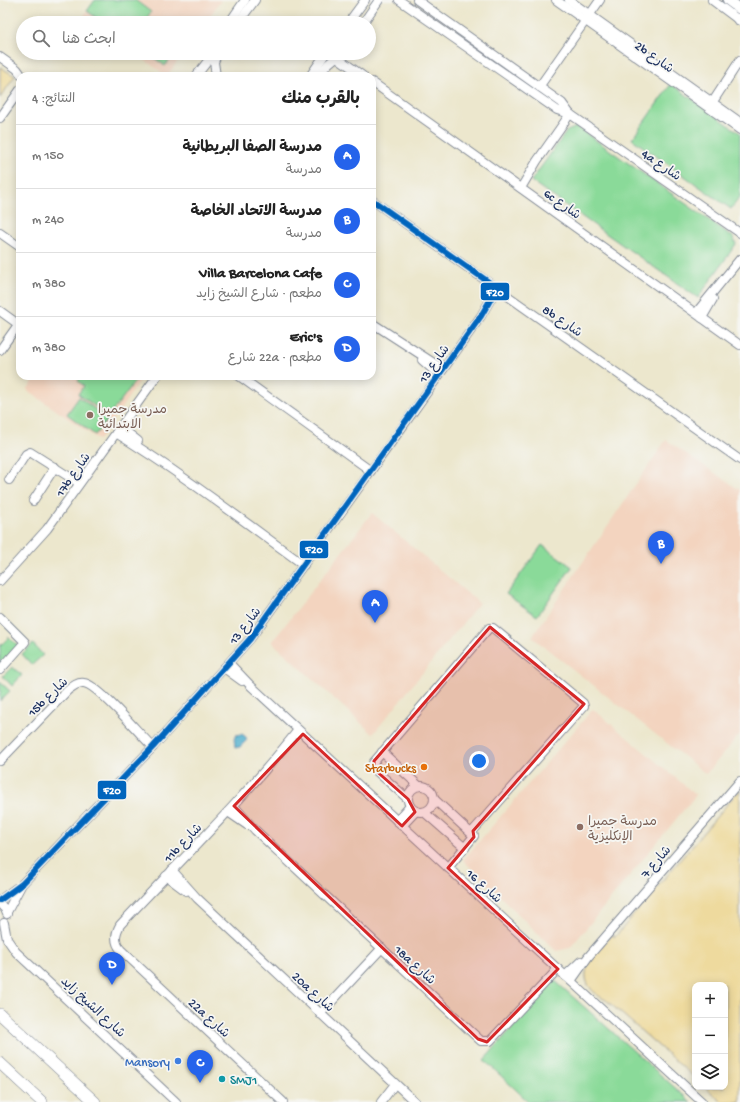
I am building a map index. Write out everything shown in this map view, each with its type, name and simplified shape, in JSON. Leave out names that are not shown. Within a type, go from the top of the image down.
[{"type":"highway","points":[[0,1014],[95,1102]]},
{"type":"highway","points":[[0,1063],[42,1102]]},
{"type":"main road","points":[[728,0],[740,8]]},
{"type":"street","points":[[234,16],[245,0]]},
{"type":"street","points":[[243,16],[255,0]]},
{"type":"street","points":[[353,16],[365,0]]},
{"type":"street","points":[[368,16],[379,0]]},
{"type":"street","name":"4a شارع","points":[[399,0],[557,110],[570,114],[740,233]]},
{"type":"street","name":"4a شارع","points":[[417,0],[564,105],[570,114]]},
{"type":"street","name":"2b شارع","points":[[556,0],[588,18],[740,122]]},
{"type":"street","name":"2b شارع","points":[[569,0],[588,18],[740,130]]},
{"type":"street","points":[[539,87],[600,0]]},
{"type":"street","points":[[712,0],[739,20]]},
{"type":"street","points":[[472,51],[477,43]]},
{"type":"street","points":[[479,56],[484,48]]},
{"type":"street","points":[[0,57],[13,66],[18,72]]},
{"type":"street","points":[[197,72],[203,60]]},
{"type":"street","points":[[198,72],[208,60]]},
{"type":"street","points":[[215,60],[215,72]]},
{"type":"street","points":[[313,72],[321,60]]},
{"type":"street","points":[[321,72],[331,60]]},
{"type":"street","points":[[343,60],[358,72]]},
{"type":"street","points":[[712,103],[740,60]]},
{"type":"street","name":"6c شارع","points":[[376,85],[740,345]]},
{"type":"street","points":[[0,118],[16,96]]},
{"type":"street","points":[[518,186],[570,114]]},
{"type":"street","name":"8b شارع","points":[[376,203],[740,460]]},
{"type":"street","points":[[0,233],[16,244]]},
{"type":"street","points":[[699,316],[740,259]]},
{"type":"street","name":"شارع 13","points":[[0,900],[22,884],[155,744],[250,639],[499,290]]},
{"type":"street","points":[[0,311],[16,321]]},
{"type":"street","points":[[376,326],[415,352],[441,372]]},
{"type":"street","points":[[0,348],[16,327]]},
{"type":"street","name":"17b شارع","points":[[0,581],[41,537],[154,380]]},
{"type":"street","points":[[244,380],[371,471]]},
{"type":"street","points":[[118,430],[280,546],[306,562]]},
{"type":"street","points":[[9,480],[28,452],[31,452],[80,483]]},
{"type":"street","points":[[33,501],[55,467]]},
{"type":"street","points":[[0,617],[25,642],[0,670]]},
{"type":"street","points":[[465,848],[415,807],[373,767],[374,761],[490,627],[494,628],[583,703],[583,707],[472,832]]},
{"type":"street","name":"شارع 16","points":[[226,666],[251,686],[702,1102]]},
{"type":"street","name":"15b شارع","points":[[0,761],[68,690],[76,684],[85,683],[90,684],[155,744]]},
{"type":"street","name":"11b شارع","points":[[120,950],[117,946],[115,936],[120,925],[231,809],[300,732]]},
{"type":"street","points":[[382,752],[420,786],[430,789],[434,799],[472,832],[474,837],[448,868]]},
{"type":"street","name":"شارع 7","points":[[568,978],[588,957],[740,781]]},
{"type":"street","points":[[415,807],[413,789],[420,786]]},
{"type":"street","points":[[400,823],[415,807],[432,806],[434,799]]},
{"type":"street","name":"18a شارع","points":[[231,809],[484,1042],[490,1041],[558,970]]},
{"type":"street","name":"20a شارع","points":[[169,873],[415,1102]]},
{"type":"street","name":"شارع 13","points":[[2,925],[7,912],[22,884]]},
{"type":"street","points":[[0,904],[7,912]]},
{"type":"street","name":"شارع الشيخ زايد","points":[[2,925],[7,939],[16,952],[176,1102]]},
{"type":"street","points":[[320,1014],[382,948]]},
{"type":"street","name":"22a شارع","points":[[120,950],[283,1102]]},
{"type":"street","points":[[381,1102],[398,1087]]},
{"type":"street","points":[[386,1102],[398,1087]]},
{"type":"highlighted area","points":[[490,627],[584,704],[473,831],[474,837],[448,868],[558,969],[487,1042],[478,1039],[234,806],[303,734],[402,826],[415,812],[408,799],[374,769],[374,761]]},
{"type":"shaded area","points":[[96,0],[221,0],[210,16],[84,15]]},
{"type":"shaded area","points":[[145,60],[178,60],[170,72],[161,72]]},
{"type":"shaded area","name":"مدرسة جميرا الابتدائية","points":[[34,380],[140,380],[99,440],[27,390]]},
{"type":"shaded area","points":[[666,440],[740,490],[740,734],[706,774],[532,637]]},
{"type":"shaded area","points":[[372,513],[479,603],[373,734],[272,642]]},
{"type":"shaded area","name":"مدرسة جميرا الإنكليزية","points":[[593,709],[696,795],[570,948],[556,951],[463,860]]},
{"type":"green space","points":[[95,0],[135,0],[151,12],[148,16],[94,16],[87,11]]},
{"type":"green space","points":[[157,60],[169,60],[165,66]]},
{"type":"green space","points":[[671,84],[740,133],[740,197],[731,209],[632,139]]},
{"type":"green space","points":[[577,127],[733,237],[736,244],[698,298],[531,181],[567,131]]},
{"type":"green space","points":[[136,380],[109,416],[78,394],[84,386],[78,381]]},
{"type":"green space","points":[[79,397],[108,419],[95,435],[67,414]]},
{"type":"green space","points":[[542,545],[572,567],[537,616],[506,594]]},
{"type":"green space","points":[[9,637],[19,647],[0,667],[0,646]]},
{"type":"green space","points":[[33,644],[43,655],[32,665],[22,654]]},
{"type":"green space","points":[[12,667],[22,675],[12,686],[3,676]]},
{"type":"green space","points":[[0,682],[10,691],[0,701]]},
{"type":"green space","points":[[554,980],[691,1102],[529,1102],[484,1060]]},
{"type":"sand","points":[[0,67],[15,76],[0,98]]},
{"type":"sand","points":[[740,789],[740,1102],[722,1102],[708,1090],[728,1090],[728,982],[692,982],[692,1075],[606,1000],[594,992],[587,982],[587,967],[591,960],[612,935],[615,937]]},
{"type":"water","points":[[242,734],[247,740],[240,747],[235,748],[234,738],[236,735]]},
{"type":"transit line","name":"F20","points":[[0,900],[22,884],[153,747],[250,639],[481,316],[497,288],[376,203]]},
{"type":"place","name":"مدرسة جميرا الابتدائية","points":[[90,415]]},
{"type":"place","name":"مدرسة الاتحاد الخاصة","points":[[661,564]]},
{"type":"place","name":"مدرسة الصفا البريطانية","points":[[375,623]]},
{"type":"place","name":"Starbucks","points":[[424,767]]},
{"type":"place","name":"مدرسة جميرا الإنكليزية","points":[[580,827]]},
{"type":"place","name":"Eric's","points":[[112,985]]},
{"type":"place","name":"Mansory","points":[[178,1061]]},
{"type":"place","name":"SMJ1","points":[[222,1079]]},
{"type":"place","name":"Villa Barcelona Cafe","points":[[200,1083]]}]
